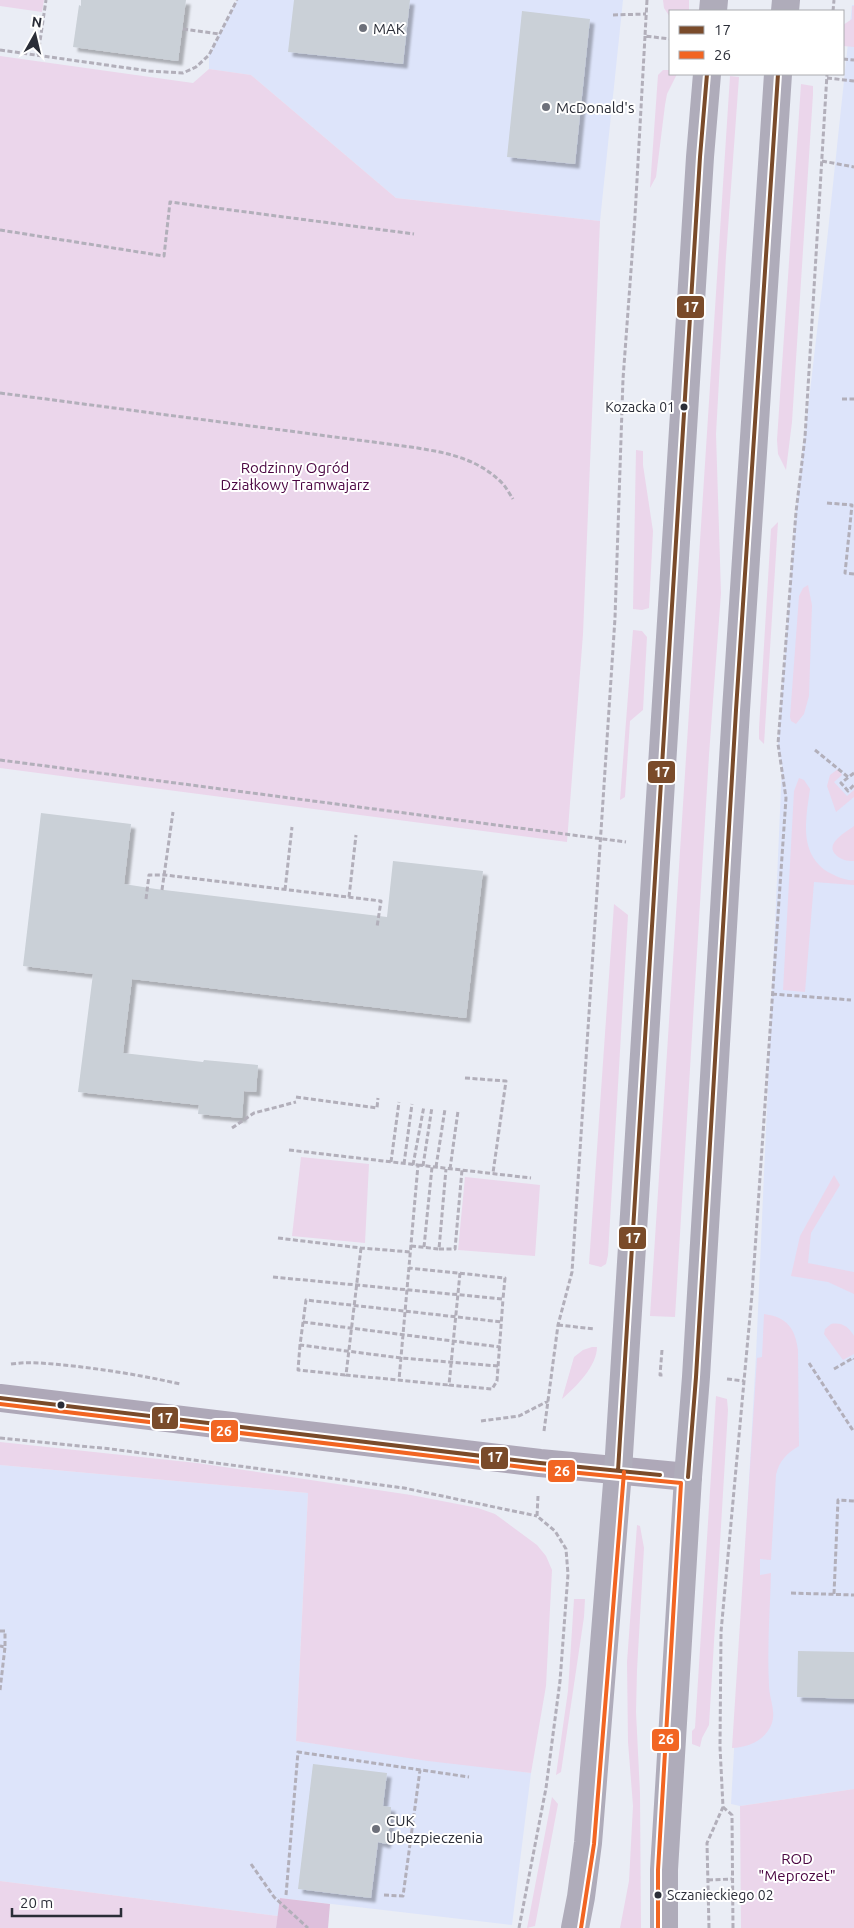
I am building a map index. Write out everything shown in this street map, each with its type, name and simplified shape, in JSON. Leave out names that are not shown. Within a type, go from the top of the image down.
[{"type":"main road","points":[[575,1928],[582,1897],[588,1843],[618,1471],[706,75]]},
{"type":"main road","points":[[664,1928],[664,1870],[688,1477],[696,1377],[736,710],[778,75]]},
{"type":"street","points":[[0,1398],[540,1463],[688,1477]]},
{"type":"path","points":[[38,55],[46,0]]},
{"type":"path","points":[[0,50],[149,71],[183,73],[196,67],[209,55],[237,0]]},
{"type":"path","points":[[537,1516],[540,1463],[558,1326],[572,1272],[615,618],[623,379],[636,207],[646,0]]},
{"type":"path","points":[[613,14],[646,14]]},
{"type":"path","points":[[183,29],[220,34]]},
{"type":"path","points":[[645,36],[669,39]]},
{"type":"path","points":[[709,1928],[707,1843],[723,1807],[720,1747],[721,1632],[752,1294],[786,798],[778,744],[796,512],[805,437],[827,76],[854,80]]},
{"type":"path","points":[[822,161],[854,167]]},
{"type":"path","points":[[0,230],[164,256],[170,202],[414,234]]},
{"type":"path","points":[[0,392],[451,454],[476,464],[500,480],[513,499]]},
{"type":"path","points":[[842,398],[854,399]]},
{"type":"path","points":[[827,503],[853,505],[845,573],[854,574]]},
{"type":"path","points":[[815,750],[848,777]]},
{"type":"path","points":[[0,760],[599,840],[656,844]]},
{"type":"path","points":[[854,774],[841,782],[848,791],[854,785]]},
{"type":"path","points":[[162,890],[173,812]]},
{"type":"path","points":[[285,890],[292,828]]},
{"type":"path","points":[[349,897],[356,835]]},
{"type":"path","points":[[146,898],[149,875],[165,875],[381,901],[377,927]]},
{"type":"path","points":[[772,994],[851,1000]]},
{"type":"path","points":[[465,1078],[506,1080],[493,1173]]},
{"type":"path","points":[[296,1097],[377,1108],[378,1098]]},
{"type":"path","points":[[232,1128],[254,1114],[296,1102]]},
{"type":"path","points":[[391,1162],[399,1102]]},
{"type":"path","points":[[404,1164],[412,1104]]},
{"type":"path","points":[[413,1165],[424,1106]]},
{"type":"path","points":[[424,1166],[432,1107]]},
{"type":"path","points":[[424,1247],[434,1167],[445,1109]]},
{"type":"path","points":[[440,1249],[448,1169],[458,1111]]},
{"type":"path","points":[[289,1150],[531,1178]]},
{"type":"path","points":[[399,1380],[418,1165]]},
{"type":"path","points":[[411,1246],[454,1249],[462,1170]]},
{"type":"path","points":[[278,1238],[411,1252]]},
{"type":"path","points":[[346,1375],[361,1248]]},
{"type":"path","points":[[409,1268],[505,1278],[504,1299],[497,1381],[492,1389],[298,1370],[306,1300],[354,1307],[502,1322]]},
{"type":"path","points":[[449,1385],[460,1273]]},
{"type":"path","points":[[273,1277],[504,1299]]},
{"type":"path","points":[[303,1322],[500,1347]]},
{"type":"path","points":[[300,1345],[401,1358],[498,1366]]},
{"type":"path","points":[[834,1369],[854,1359]]},
{"type":"path","points":[[809,1363],[854,1432]]},
{"type":"path","points":[[0,1438],[111,1449],[404,1488],[537,1516],[555,1531],[566,1550],[568,1574],[560,1681],[546,1788],[519,1928]]},
{"type":"path","points":[[834,1594],[838,1500],[854,1501]]},
{"type":"path","points":[[791,1593],[854,1595]]},
{"type":"path","points":[[0,1630],[5,1631],[2,1646],[0,1690]]},
{"type":"path","points":[[286,1895],[298,1752],[469,1776]]},
{"type":"path","points":[[384,1895],[403,1896],[420,1770]]},
{"type":"path","points":[[723,1807],[732,1815],[733,1928]]},
{"type":"path","points":[[390,1824],[413,1827]]},
{"type":"path","points":[[251,1864],[274,1897],[308,1928]]},
{"type":"path","points":[[708,1880],[732,1879]]},
{"type":"shaded area","points":[[237,0],[623,0],[600,221],[396,198],[251,75],[209,69],[209,55]]},
{"type":"shaded area","points":[[852,5],[854,5],[854,1789],[740,1806],[731,1804],[756,1355],[782,766],[778,744],[796,512]]},
{"type":"shaded area","points":[[0,1465],[308,1493],[296,1741],[531,1773],[512,1925],[280,1898],[278,1916],[0,1881]]},
{"type":"shaded area","points":[[280,1898],[330,1904],[328,1928],[276,1928]]},
{"type":"green space","points":[[0,0],[44,0],[42,12],[0,6]]},
{"type":"green space","points":[[663,0],[689,0],[689,10],[669,10],[669,16],[664,8]]},
{"type":"green space","points":[[852,6],[854,6],[854,47],[844,46],[844,24],[852,19]]},
{"type":"green space","name":"Rodzinny Ogród Działkowy Tramwajarz","points":[[0,56],[193,83],[209,69],[251,75],[396,198],[600,221],[583,634],[567,842],[0,768]]},
{"type":"green space","points":[[663,70],[669,70],[669,75],[676,75],[667,94],[656,177],[650,188],[658,75]]},
{"type":"green space","points":[[730,76],[739,77],[716,434],[721,593],[709,755],[675,1317],[650,1316]]},
{"type":"green space","points":[[801,84],[813,86],[813,94],[792,422],[786,470],[778,454],[777,440]]},
{"type":"green space","points":[[636,450],[643,451],[643,465],[653,531],[649,608],[642,610],[633,609]]},
{"type":"green space","points":[[778,522],[764,744],[759,739],[759,728],[771,529]]},
{"type":"green space","points":[[808,585],[812,605],[809,696],[804,714],[796,724],[791,721],[790,717],[799,596],[803,588]]},
{"type":"green space","points":[[633,630],[642,631],[647,637],[643,710],[630,721],[625,797],[620,800]]},
{"type":"green space","points":[[838,769],[842,775],[834,782],[847,796],[854,790],[854,797],[836,812],[827,786],[830,775]]},
{"type":"green space","points":[[799,778],[804,780],[810,789],[806,834],[812,855],[818,864],[828,872],[837,877],[854,880],[854,885],[814,882],[805,992],[783,990],[794,791]]},
{"type":"green space","points":[[854,826],[854,861],[844,860],[833,851],[834,843]]},
{"type":"green space","points":[[614,904],[628,915],[608,1255],[606,1264],[601,1267],[589,1264]]},
{"type":"green space","points":[[301,1157],[369,1164],[365,1243],[292,1236]]},
{"type":"green space","points":[[834,1175],[840,1185],[811,1233],[808,1263],[854,1272],[854,1294],[828,1282],[791,1276],[800,1236]]},
{"type":"green space","points":[[465,1177],[540,1185],[535,1256],[458,1250]]},
{"type":"green space","points":[[764,1314],[784,1321],[792,1330],[797,1342],[799,1446],[784,1458],[777,1470],[771,1560],[760,1559],[760,1575],[771,1573],[768,1657],[769,1690],[773,1713],[772,1723],[766,1734],[761,1738],[751,1744],[732,1748],[757,1358],[762,1357]]},
{"type":"green space","points":[[831,1324],[845,1326],[854,1336],[854,1354],[843,1360],[824,1334],[825,1329]]},
{"type":"green space","points":[[597,1347],[590,1369],[562,1399],[574,1357],[583,1350]]},
{"type":"green space","points":[[716,1396],[727,1399],[728,1410],[709,1725],[702,1738],[700,1747],[692,1744],[692,1731],[695,1728]]},
{"type":"green space","points":[[0,1442],[197,1463],[411,1495],[478,1508],[495,1514],[537,1545],[546,1556],[552,1570],[546,1686],[531,1773],[428,1761],[296,1741],[308,1493],[0,1465]]},
{"type":"green space","points":[[637,1525],[640,1526],[644,1548],[636,1712],[640,1793],[641,1928],[620,1928],[629,1881],[633,1806],[628,1742],[627,1662]]},
{"type":"green space","points":[[574,1599],[585,1599],[584,1617],[561,1772],[556,1775],[568,1691]]},
{"type":"green space","name":"ROD \"Meprozet\"","points":[[854,1789],[854,1928],[741,1928],[740,1806]]},
{"type":"green space","points":[[552,1797],[558,1804],[535,1926],[527,1928]]},
{"type":"green space","points":[[0,1881],[278,1916],[276,1928],[0,1928]]},
{"type":"building","points":[[81,0],[186,0],[178,61],[73,47]]},
{"type":"building","name":"MAK","points":[[294,0],[410,0],[403,64],[288,52]]},
{"type":"building","name":"McDonald's","points":[[522,11],[590,19],[575,164],[507,157]]},
{"type":"building","points":[[41,813],[131,824],[124,884],[156,889],[387,917],[393,861],[483,871],[466,1018],[132,979],[123,1053],[203,1062],[204,1060],[258,1065],[256,1092],[244,1091],[242,1118],[198,1114],[199,1105],[78,1092],[93,974],[23,966]]},
{"type":"building","points":[[798,1651],[854,1652],[854,1699],[797,1697]]},
{"type":"building","points":[[313,1764],[387,1773],[383,1806],[391,1807],[390,1824],[386,1844],[378,1842],[371,1898],[298,1889]]},
{"type":"transit line","name":"17","points":[[618,1471],[700,157],[707,75]]},
{"type":"transit line","name":"17","points":[[688,1477],[696,1377],[736,710],[778,75]]},
{"type":"transit line","name":"17","points":[[0,1398],[540,1463],[660,1475]]},
{"type":"transit line","name":"26","points":[[0,1404],[539,1469],[681,1483],[658,1870],[658,1928]]},
{"type":"transit line","name":"26","points":[[581,1928],[594,1844],[624,1472]]},
{"type":"place","name":"MAK","points":[[363,28]]},
{"type":"place","name":"McDonald's","points":[[546,107]]},
{"type":"place","name":"Kozacka 01","points":[[684,407]]},
{"type":"place","name":"CUK Ubezpieczenia","points":[[376,1829]]},
{"type":"place","name":"Sczanieckiego 02","points":[[658,1895]]}]
